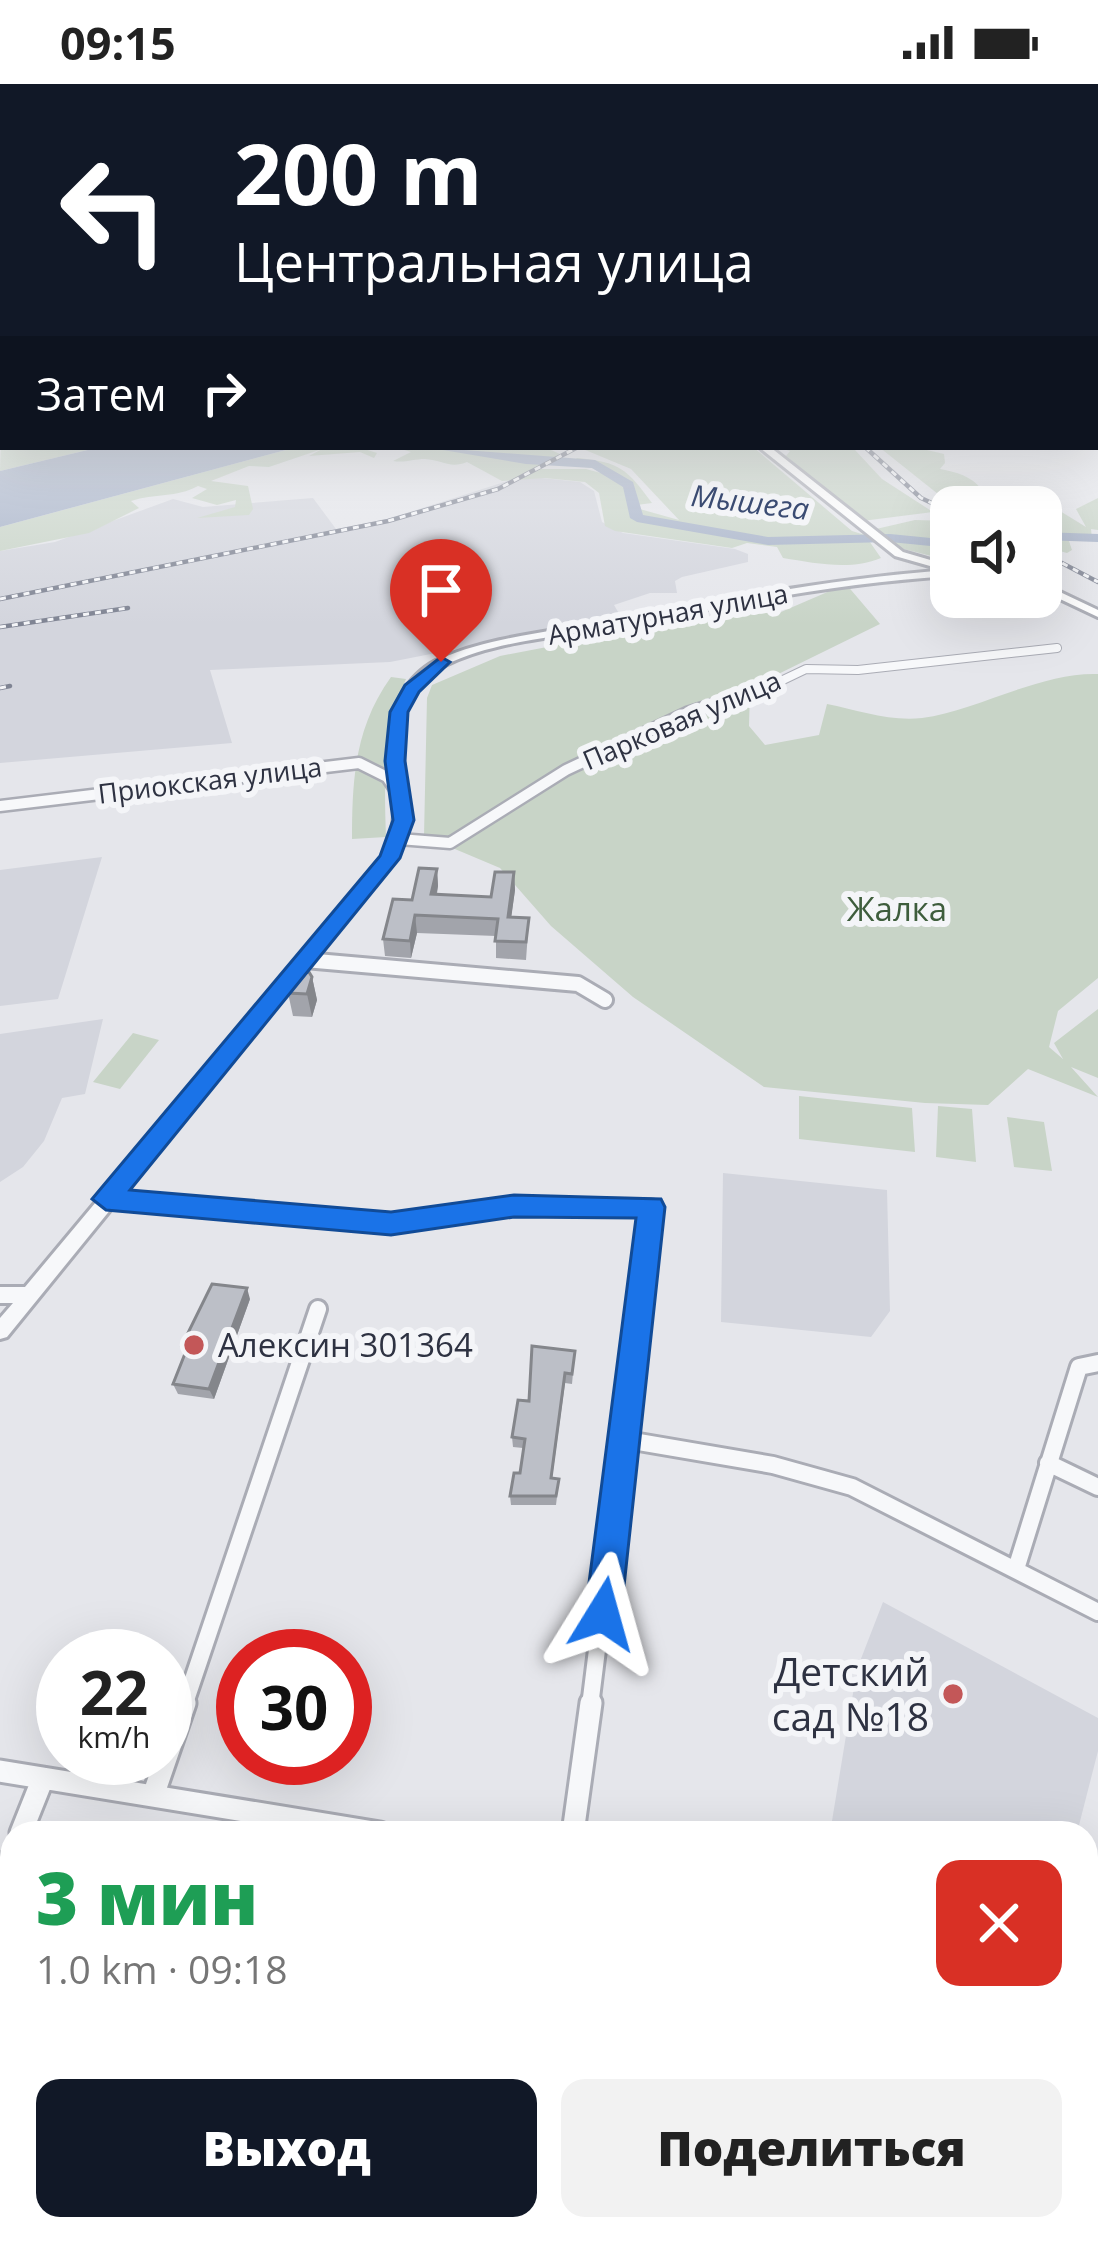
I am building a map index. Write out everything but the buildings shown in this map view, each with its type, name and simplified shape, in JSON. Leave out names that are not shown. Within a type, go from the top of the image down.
[{"type":"main road","points":[[768,450],[899,554],[930,564]]},
{"type":"main road","points":[[1062,596],[1098,614]]},
{"type":"street","points":[[887,575],[898,566],[899,554]]},
{"type":"street","name":"Арматурная улица","points":[[0,1331],[376,878],[399,839],[404,802],[395,761],[399,712],[411,689],[441,662],[514,643],[887,575],[930,572]]},
{"type":"street","name":"Парковая улица","points":[[399,839],[450,843],[566,770],[620,743],[686,713],[754,694],[806,669],[858,670],[1057,648]]},
{"type":"street","name":"Приокская улица","points":[[0,806],[359,764],[387,777],[404,802]]},
{"type":"street","points":[[304,960],[578,985],[605,1000]]},
{"type":"street","points":[[106,1199],[391,1224],[514,1206],[651,1207],[627,1439],[575,1821]]},
{"type":"street","points":[[0,1295],[30,1295]]},
{"type":"street","points":[[153,1796],[318,1309]]},
{"type":"street","points":[[1016,1569],[1078,1366],[1098,1363]]},
{"type":"street","points":[[627,1439],[773,1465],[852,1487],[1098,1612]]},
{"type":"street","points":[[1048,1463],[1098,1487]]},
{"type":"street","points":[[0,1772],[36,1777]]},
{"type":"street","points":[[26,1821],[40,1785]]},
{"type":"street","points":[[86,1785],[306,1821]]},
{"type":"shaded area","points":[[523,476],[580,482],[594,491],[602,522],[623,533],[735,549],[748,554],[748,562],[682,577],[675,581],[677,593],[650,593],[614,605],[621,617],[390,662],[210,670],[232,743],[0,763],[0,551],[55,542],[173,499],[203,507],[313,498],[336,529],[388,519]]},
{"type":"shaded area","points":[[102,857],[58,999],[0,1006],[0,870]]},
{"type":"shaded area","points":[[103,1019],[85,1094],[62,1098],[44,1141],[23,1167],[0,1182],[0,1034]]},
{"type":"shaded area","points":[[723,1173],[887,1190],[890,1311],[871,1337],[721,1322]]},
{"type":"shaded area","name":"Детский сад №18","points":[[883,1602],[1098,1718],[1098,1751],[1080,1821],[832,1821],[857,1669]]},
{"type":"green space","points":[[1,450],[88,450],[0,471]]},
{"type":"green space","points":[[286,450],[319,450],[269,467],[249,466],[211,481],[248,486],[253,509],[249,515],[197,518],[235,507],[236,500],[217,505],[192,498],[207,489],[198,486],[131,501],[139,508],[89,533],[0,551],[0,527]]},
{"type":"green space","points":[[320,450],[368,450],[377,453],[374,458],[360,452],[309,456]]},
{"type":"green space","points":[[405,450],[551,450],[560,454],[536,469],[586,469],[612,476],[598,469],[570,465],[577,458],[603,462],[629,475],[652,503],[629,506],[679,520],[631,469],[585,450],[757,450],[852,531],[865,535],[881,558],[857,564],[820,564],[783,558],[777,547],[747,543],[732,548],[615,531],[605,526],[599,493],[585,482],[502,481],[467,462],[393,461],[411,452]]},
{"type":"green space","points":[[787,450],[855,450],[882,479],[930,512],[862,521],[786,456]]},
{"type":"green space","points":[[883,450],[944,454],[940,469],[978,486],[930,488]]},
{"type":"green space","points":[[1098,498],[1098,530],[1091,529],[1092,540],[1069,541],[1072,550],[1067,553],[1062,552],[1062,512],[1086,527],[1076,509]]},
{"type":"green space","points":[[930,520],[930,556],[892,546],[876,529]]},
{"type":"green space","name":"Жалка","points":[[846,584],[880,624],[750,688],[749,726],[765,745],[819,735],[827,704],[886,717],[922,718],[1054,679],[1098,674],[1098,978],[1058,1011],[1049,1047],[1063,1059],[1054,1043],[1098,1009],[1098,1078],[1071,1067],[1098,1097],[1028,1069],[988,1105],[764,1087],[633,997],[551,926],[500,868],[424,836],[427,698],[432,685],[500,656],[698,618],[781,612]]},
{"type":"green space","points":[[391,677],[406,679],[389,737],[386,837],[352,839],[358,754],[370,715]]},
{"type":"green space","points":[[133,1033],[159,1040],[120,1089],[93,1082]]},
{"type":"green space","points":[[799,1096],[912,1108],[915,1152],[799,1139]]},
{"type":"green space","points":[[938,1106],[972,1109],[976,1162],[936,1157]]},
{"type":"green space","points":[[1007,1117],[1044,1122],[1052,1171],[1014,1167]]},
{"type":"water","points":[[88,450],[286,450],[0,527],[0,471]]},
{"type":"waterway","name":"Мышега","points":[[453,450],[595,464],[629,485],[637,518],[768,541],[890,538],[930,542]]},
{"type":"waterway","name":"Мышега","points":[[1062,537],[1098,538]]},
{"type":"railway","points":[[0,599],[388,521],[498,489],[572,450]]},
{"type":"railway","points":[[868,450],[930,502]]},
{"type":"railway","points":[[1062,563],[1098,582]]},
{"type":"railway","points":[[0,627],[128,608]]},
{"type":"railway","points":[[0,688],[10,686]]},
{"type":"place","name":"Алексин 301364","points":[[194,1345]]},
{"type":"place","name":"Детский сад №18","points":[[953,1694]]},
{"type":"route","points":[[441,662],[411,689],[399,712],[395,761],[403,820],[390,858],[106,1199],[391,1224],[514,1206],[651,1207],[603,1614]]}]
